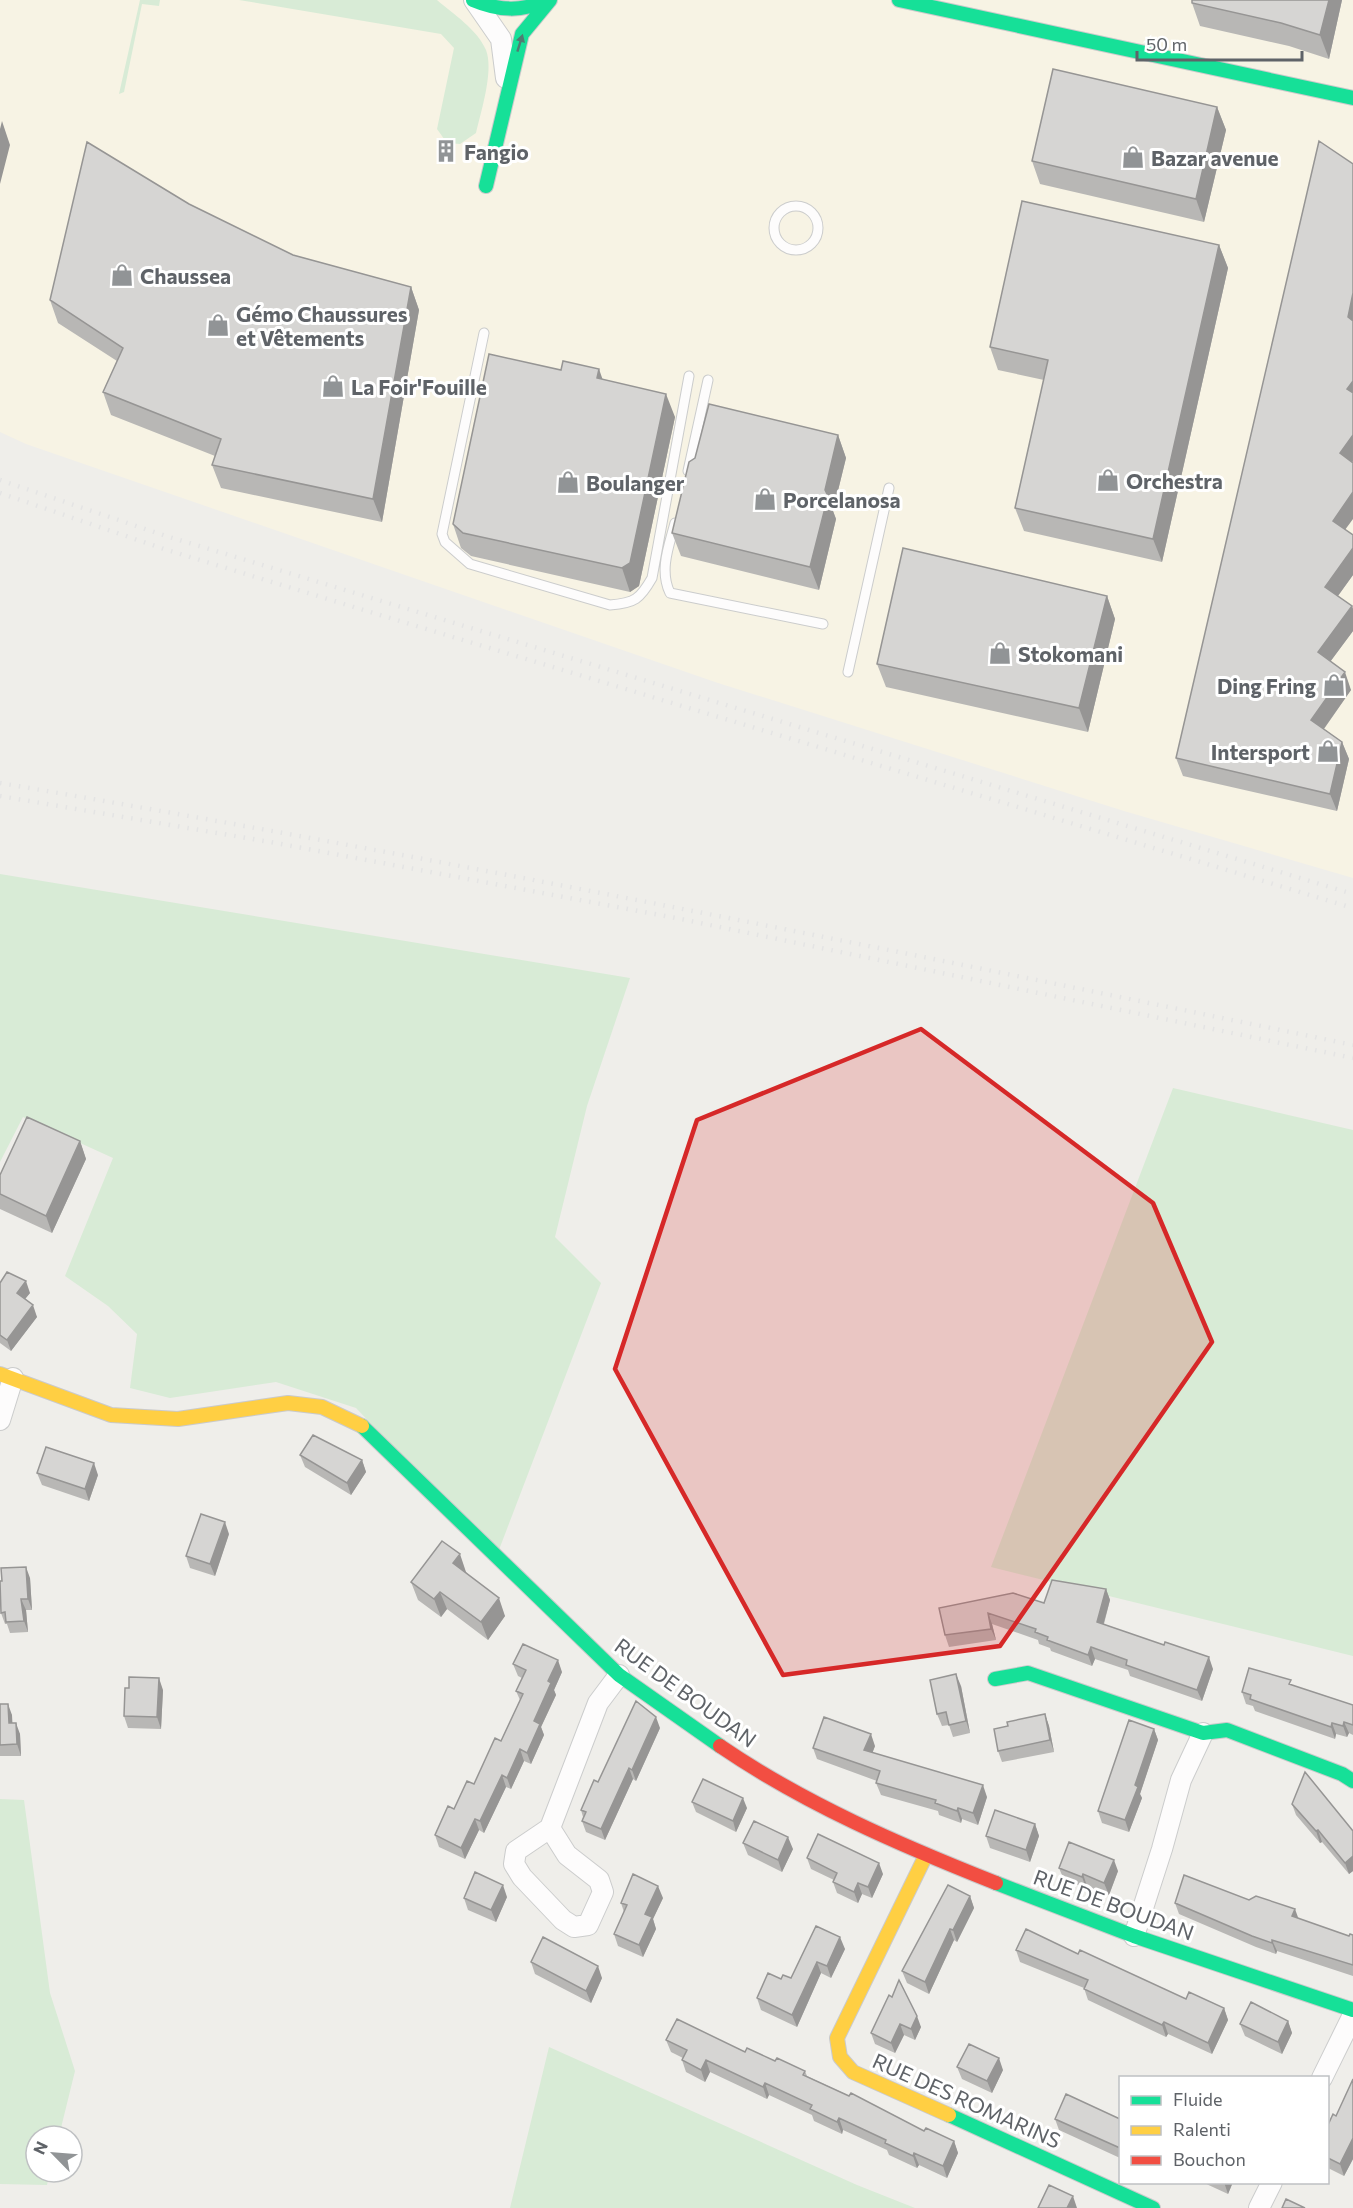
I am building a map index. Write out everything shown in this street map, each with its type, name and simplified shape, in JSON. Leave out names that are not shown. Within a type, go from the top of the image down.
[{"type":"street","points":[[474,0],[497,9],[513,10],[549,0]]},
{"type":"street","points":[[474,0],[501,39],[507,70],[501,120]]},
{"type":"street","points":[[486,186],[522,34],[549,0]]},
{"type":"street","points":[[899,0],[1353,98]]},
{"type":"street","points":[[0,1420],[7,1376]]},
{"type":"street","name":"RUE DE BOUDAN","points":[[7,1376],[111,1415],[177,1419],[288,1403],[322,1407],[365,1428],[620,1675],[723,1748],[797,1794],[926,1855],[1134,1936],[1353,2010]]},
{"type":"street","points":[[995,1679],[1028,1673],[1203,1733],[1227,1730],[1342,1774],[1353,1781]]},
{"type":"street","points":[[550,1828],[567,1855],[599,1880],[603,1892],[588,1925],[574,1927],[563,1920],[522,1877],[514,1864],[516,1851],[550,1828],[598,1703],[620,1675]]},
{"type":"street","points":[[1134,1936],[1181,1780],[1203,1733]]},
{"type":"street","name":"RUE DES ROMARINS","points":[[926,1855],[837,2037],[840,2057],[853,2072],[1149,2207]]},
{"type":"street","points":[[1324,2076],[1353,2015]]},
{"type":"street","points":[[1259,2208],[1271,2184]]},
{"type":"lane","points":[[803,207],[815,218],[817,233],[814,241],[804,248],[785,247],[774,234],[774,224],[778,215],[785,208],[803,207]]},
{"type":"lane","points":[[484,333],[442,534],[445,542],[470,564],[610,605],[630,603],[643,593],[652,578],[689,376]]},
{"type":"lane","points":[[685,482],[708,380]]},
{"type":"lane","points":[[848,672],[889,488]]},
{"type":"lane","points":[[677,515],[665,558],[664,580],[670,593],[822,624]]},
{"type":"highlighted area","points":[[921,1029],[1153,1203],[1212,1342],[1000,1646],[783,1675],[615,1369],[697,1120]]},
{"type":"shaded area","points":[[0,0],[1353,0],[1353,878],[1124,811],[718,683],[26,444],[0,432]]},
{"type":"green space","points":[[140,0],[160,0],[159,6],[142,4],[124,92],[119,94]]},
{"type":"green space","points":[[239,0],[437,0],[477,35],[486,50],[488,80],[476,133],[460,144],[447,143],[437,129],[454,48],[441,34]]},
{"type":"green space","points":[[0,874],[630,978],[587,1106],[555,1237],[601,1283],[497,1555],[356,1408],[276,1382],[170,1398],[130,1388],[137,1334],[108,1306],[65,1276],[113,1158],[23,1117],[0,1162]]},
{"type":"green space","points":[[1173,1088],[1353,1130],[1353,1656],[991,1567]]},
{"type":"green space","points":[[0,1799],[24,1800],[50,1993],[75,2071],[62,2124],[24,2124],[24,2184],[47,2185],[0,2184]]},
{"type":"green space","points":[[549,2047],[857,2185],[915,2208],[510,2208]]},
{"type":"building","points":[[1192,0],[1329,0],[1320,35],[1281,23],[1192,3]]},
{"type":"building","name":"Bazar avenue","points":[[1053,69],[1217,107],[1196,199],[1032,161]]},
{"type":"building","points":[[1319,141],[1353,164],[1353,293],[1348,317],[1353,321],[1353,381],[1347,389],[1353,393],[1353,435],[1340,453],[1353,463],[1353,492],[1333,521],[1353,535],[1353,548],[1325,587],[1352,606],[1318,652],[1345,672],[1311,720],[1342,742],[1330,794],[1176,758]]},
{"type":"building","points":[[87,142],[189,204],[293,255],[411,287],[373,499],[212,465],[221,439],[103,392],[123,348],[50,300]]},
{"type":"building","points":[[1022,201],[1219,245],[1153,539],[1015,508],[1048,360],[990,347]]},
{"type":"building","name":"Boulanger","points":[[489,354],[561,370],[563,361],[599,369],[597,378],[666,394],[630,563],[622,568],[463,533],[453,524]]},
{"type":"building","name":"Porcelanosa","points":[[709,404],[838,435],[825,490],[828,496],[810,567],[672,533],[689,462],[695,458]]},
{"type":"building","name":"Stokomani","points":[[903,548],[1107,596],[1079,708],[877,664]]},
{"type":"building","points":[[27,1117],[80,1141],[46,1216],[0,1194],[0,1175]]},
{"type":"building","points":[[7,1272],[26,1281],[17,1293],[33,1305],[7,1340],[0,1335],[0,1283]]},
{"type":"building","points":[[313,1435],[362,1460],[347,1483],[300,1455]]},
{"type":"building","points":[[46,1447],[94,1463],[85,1489],[37,1473]]},
{"type":"building","points":[[201,1514],[225,1522],[210,1564],[186,1556]]},
{"type":"building","points":[[442,1541],[460,1554],[453,1563],[499,1598],[481,1622],[440,1592],[434,1599],[411,1582]]},
{"type":"building","points":[[26,1567],[28,1599],[21,1599],[24,1621],[6,1622],[5,1612],[1,1613],[1,1568]]},
{"type":"building","points":[[1052,1580],[1106,1589],[1097,1622],[1164,1645],[1165,1642],[1209,1657],[1197,1690],[1126,1665],[1127,1660],[1091,1647],[1088,1655],[1047,1640],[1048,1637],[1035,1632],[1036,1629],[988,1613],[991,1629],[945,1635],[939,1608],[1013,1593],[1044,1603]]},
{"type":"building","points":[[523,1644],[558,1660],[548,1681],[551,1683],[534,1721],[540,1724],[527,1753],[520,1749],[507,1778],[502,1775],[480,1821],[475,1819],[461,1848],[435,1835],[448,1806],[454,1809],[467,1781],[474,1784],[495,1738],[501,1741],[523,1694],[516,1691],[526,1670],[513,1664]]},
{"type":"building","points":[[1249,1668],[1291,1680],[1289,1684],[1353,1705],[1353,1725],[1344,1722],[1343,1726],[1332,1723],[1331,1727],[1250,1699],[1251,1695],[1242,1692]]},
{"type":"building","points":[[956,1674],[966,1721],[949,1725],[946,1712],[937,1714],[930,1680]]},
{"type":"building","points":[[129,1677],[159,1678],[157,1717],[124,1716],[125,1688],[129,1688]]},
{"type":"building","points":[[636,1701],[656,1717],[632,1770],[629,1768],[601,1829],[582,1821],[586,1812],[581,1810],[594,1780],[598,1782]]},
{"type":"building","points":[[0,1704],[8,1704],[9,1723],[16,1723],[17,1744],[0,1745]]},
{"type":"building","points":[[1045,1714],[1050,1740],[998,1751],[994,1729],[1008,1726],[1007,1722]]},
{"type":"building","points":[[824,1717],[871,1734],[864,1750],[983,1785],[973,1813],[958,1808],[957,1811],[935,1803],[936,1800],[876,1783],[880,1771],[813,1748]]},
{"type":"building","points":[[1129,1720],[1154,1729],[1135,1785],[1138,1787],[1125,1820],[1098,1811]]},
{"type":"building","points":[[1305,1772],[1353,1831],[1353,1856],[1345,1863],[1318,1830],[1316,1831],[1292,1804]]},
{"type":"building","points":[[703,1779],[743,1798],[733,1821],[692,1802]]},
{"type":"building","points":[[995,1810],[1035,1824],[1026,1850],[986,1836]]},
{"type":"building","points":[[754,1821],[788,1837],[778,1860],[743,1843]]},
{"type":"building","points":[[818,1834],[879,1863],[868,1887],[858,1883],[854,1892],[833,1882],[837,1873],[807,1858]]},
{"type":"building","points":[[1069,1842],[1114,1860],[1104,1883],[1083,1874],[1082,1877],[1059,1868]]},
{"type":"building","points":[[475,1872],[503,1885],[491,1910],[464,1898]]},
{"type":"building","points":[[633,1874],[658,1886],[645,1914],[652,1917],[639,1945],[614,1934],[627,1905],[621,1903]]},
{"type":"building","points":[[1184,1875],[1249,1900],[1256,1896],[1295,1909],[1292,1916],[1349,1936],[1353,1935],[1353,1965],[1272,1940],[1272,1943],[1175,1903]]},
{"type":"building","points":[[948,1885],[970,1896],[953,1930],[950,1929],[925,1982],[902,1971]]},
{"type":"building","points":[[816,1926],[840,1937],[827,1966],[817,1962],[792,2015],[757,1998],[768,1973],[781,1979],[783,1975],[791,1978]]},
{"type":"building","points":[[1026,1929],[1078,1954],[1080,1950],[1186,1999],[1189,1992],[1224,2008],[1208,2043],[1164,2022],[1162,2025],[1084,1989],[1088,1980],[1016,1950]]},
{"type":"building","points":[[543,1937],[598,1966],[586,1991],[531,1962]]},
{"type":"building","points":[[899,1980],[917,2016],[911,2029],[900,2024],[891,2043],[871,2033],[889,1995],[892,1997]]},
{"type":"building","points":[[1251,2002],[1288,2021],[1278,2042],[1240,2024]]},
{"type":"building","points":[[677,2019],[745,2052],[747,2048],[775,2061],[777,2058],[805,2071],[803,2075],[849,2096],[851,2093],[924,2131],[926,2128],[954,2141],[943,2166],[914,2153],[913,2156],[885,2143],[886,2140],[839,2118],[837,2122],[810,2109],[812,2105],[765,2083],[763,2087],[706,2060],[701,2070],[682,2060],[687,2050],[666,2040]]},
{"type":"building","points":[[969,2044],[999,2058],[987,2081],[957,2067]]},
{"type":"building","points":[[1353,2079],[1353,2138],[1340,2164],[1329,2158],[1329,2123],[1333,2114],[1336,2116]]},
{"type":"building","points":[[1066,2094],[1119,2119],[1119,2148],[1055,2119]]},
{"type":"building","points":[[1049,2185],[1073,2196],[1067,2208],[1038,2208]]},
{"type":"building","points":[[1286,2199],[1305,2208],[1282,2208]]},
{"type":"railway","points":[[0,480],[166,536],[1353,894]]},
{"type":"railway","points":[[0,493],[164,549],[1353,908]]},
{"type":"railway","points":[[0,783],[509,875],[1353,1045]]},
{"type":"railway","points":[[0,796],[270,842],[676,918],[1353,1058]]},
{"type":"traffic: fast","points":[[473,0],[510,9],[529,7],[548,0]]},
{"type":"traffic: fast","points":[[486,186],[522,34],[550,0]]},
{"type":"traffic: fast","points":[[899,0],[1353,98]]},
{"type":"traffic: fast","points":[[362,1426],[619,1675],[720,1746]]},
{"type":"traffic: fast","points":[[995,1679],[1028,1673],[1203,1733],[1227,1730],[1342,1774],[1353,1781]]},
{"type":"traffic: fast","points":[[996,1883],[1134,1936],[1353,2010]]},
{"type":"traffic: fast","points":[[949,2115],[1153,2208]]},
{"type":"traffic: slow","points":[[0,1374],[111,1415],[178,1419],[288,1403],[322,1407],[362,1426]]},
{"type":"traffic: slow","points":[[926,1855],[837,2038],[840,2057],[853,2072],[949,2115]]},
{"type":"traffic: jam","points":[[720,1746],[785,1787],[819,1805],[924,1854],[996,1883]]},
{"type":"place","name":"Fangio","points":[[446,151]]},
{"type":"place","name":"Bazar avenue","points":[[1133,157]]},
{"type":"place","name":"Chaussea","points":[[122,275]]},
{"type":"place","name":"Gémo Chaussures et Vêtements","points":[[218,325]]},
{"type":"place","name":"La Foir'Fouille","points":[[333,386]]},
{"type":"place","name":"Orchestra","points":[[1108,480]]},
{"type":"place","name":"Boulanger","points":[[568,482]]},
{"type":"place","name":"Porcelanosa","points":[[765,499]]},
{"type":"place","name":"Stokomani","points":[[1000,653]]},
{"type":"place","name":"Ding Fring","points":[[1334,685]]},
{"type":"place","name":"Intersport","points":[[1328,751]]}]
